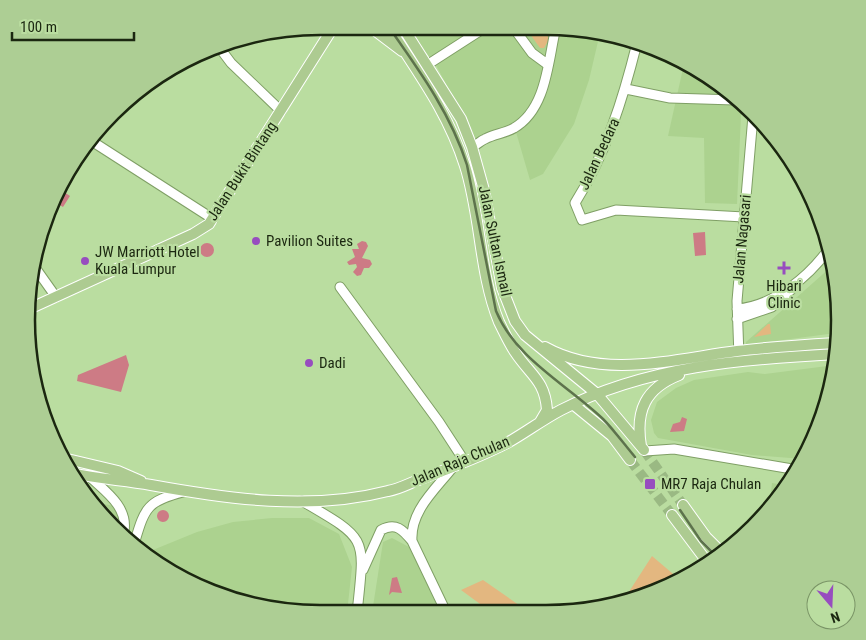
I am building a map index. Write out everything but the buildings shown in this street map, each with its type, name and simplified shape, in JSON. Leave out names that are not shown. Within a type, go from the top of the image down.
[{"type":"main road","name":"Jalan Bukit Bintang","points":[[36,306],[202,229],[213,219],[328,35]]},
{"type":"main road","points":[[381,35],[407,55]]},
{"type":"main road","name":"Jalan Sultan Ismail","points":[[394,35],[425,79],[454,135],[470,190],[491,298],[514,352],[536,376],[544,394],[547,410],[540,423]]},
{"type":"main road","name":"Jalan Sultan Ismail","points":[[408,35],[461,119],[472,147],[482,181],[502,288],[515,321],[525,335],[597,394],[643,449]]},
{"type":"main road","points":[[525,335],[569,357],[600,365],[629,365],[738,351],[830,344]]},
{"type":"main road","name":"Jalan Raja Chulan","points":[[81,475],[151,485],[183,492],[258,501],[350,498],[389,491],[453,467],[507,443],[540,423],[597,394],[656,374],[739,362],[829,355]]},
{"type":"main road","points":[[643,449],[640,430],[644,403],[651,392],[666,380],[702,368]]},
{"type":"main road","points":[[574,405],[612,436],[630,460]]},
{"type":"main road","points":[[72,460],[118,471],[151,485]]},
{"type":"main road","points":[[683,505],[717,548]]},
{"type":"main road","points":[[672,515],[704,557]]},
{"type":"street","points":[[427,64],[473,35]]},
{"type":"street","points":[[520,35],[532,53],[547,64]]},
{"type":"street","points":[[472,147],[484,139],[513,129],[529,115],[544,84],[554,35]]},
{"type":"street","name":"Jalan Bedara","points":[[636,49],[626,90],[605,148],[574,203],[582,220],[616,210],[744,217]]},
{"type":"street","points":[[223,52],[231,63],[280,111]]},
{"type":"street","points":[[626,90],[670,98],[726,100]]},
{"type":"street","name":"Jalan Nagasari","points":[[739,362],[737,309],[752,122]]},
{"type":"street","points":[[96,144],[213,219]]},
{"type":"street","points":[[737,319],[772,307],[814,267],[824,255]]},
{"type":"street","points":[[39,273],[56,297]]},
{"type":"street","points":[[737,309],[750,306],[796,285]]},
{"type":"street","points":[[340,287],[439,422],[465,462]]},
{"type":"street","points":[[643,449],[674,449],[789,468]]},
{"type":"street","points":[[412,541],[412,527],[416,514],[453,467]]},
{"type":"street","points":[[90,477],[118,504],[124,517],[124,527]]},
{"type":"street","points":[[136,537],[143,514],[149,506],[162,498],[183,492]]},
{"type":"street","points":[[301,500],[342,524],[354,534],[361,547],[362,572],[358,605]]},
{"type":"street","points":[[362,572],[381,530],[393,526],[398,527],[412,541],[443,605]]},
{"type":"shaded area","points":[[413,35],[546,35],[598,39],[589,80],[574,124],[543,174],[530,180],[516,132],[475,139],[437,67]]},
{"type":"shaded area","points":[[531,35],[548,35],[548,41],[544,48],[540,48]]},
{"type":"shaded area","points":[[683,70],[719,94],[744,115],[741,115],[737,204],[705,203],[704,138],[668,136]]},
{"type":"shaded area","points":[[65,193],[70,196],[63,207],[60,205]]},
{"type":"shaded area","points":[[705,232],[706,255],[695,256],[693,233]]},
{"type":"shaded area","points":[[362,241],[366,242],[368,246],[362,258],[370,260],[372,264],[369,268],[364,268],[361,275],[357,276],[353,272],[357,267],[356,264],[349,265],[347,262],[355,257],[352,249],[359,249],[357,244]]},
{"type":"shaded area","points":[[207,243],[212,245],[214,250],[212,255],[207,257],[202,255],[200,250],[202,245]]},
{"type":"shaded area","points":[[827,271],[830,334],[746,345],[746,342]]},
{"type":"shaded area","points":[[770,324],[771,334],[754,337]]},
{"type":"shaded area","points":[[126,355],[129,365],[121,392],[77,381],[78,375]]},
{"type":"shaded area","points":[[828,366],[816,412],[795,458],[752,455],[658,438],[654,433],[651,420],[657,402],[676,388],[694,380],[748,372],[765,374]]},
{"type":"shaded area","points":[[682,417],[687,419],[684,431],[670,432],[673,424],[680,422]]},
{"type":"shaded area","points":[[772,483],[779,484],[772,493],[771,495]]},
{"type":"shaded area","points":[[103,504],[114,506],[119,519],[118,522]]},
{"type":"shaded area","points":[[163,510],[169,516],[163,522],[157,516]]},
{"type":"shaded area","points":[[272,518],[309,518],[339,534],[352,567],[348,605],[283,603],[228,590],[194,576],[153,550],[197,532],[233,522]]},
{"type":"shaded area","points":[[392,538],[409,547],[437,605],[373,605],[383,542]]},
{"type":"shaded area","points":[[652,556],[674,575],[638,590],[628,593]]},
{"type":"shaded area","points":[[397,577],[402,593],[392,592],[389,595],[392,578]]},
{"type":"shaded area","points":[[483,580],[519,605],[481,605],[461,590]]},
{"type":"tunnel","points":[[644,450],[683,505]]},
{"type":"tunnel","points":[[630,460],[672,515]]},
{"type":"railway","points":[[394,35],[433,93],[460,146],[467,165],[496,311],[505,328],[529,357],[603,419],[635,457]]},
{"type":"railway","points":[[680,510],[701,541],[712,552]]},
{"type":"place","name":"Pavilion Suites","points":[[256,241]]},
{"type":"place","name":"JW Marriott Hotel Kuala Lumpur","points":[[85,261]]},
{"type":"place","name":"Hibari Clinic","points":[[784,268]]},
{"type":"place","name":"Dadi","points":[[309,363]]},
{"type":"place","name":"MR7 Raja Chulan","points":[[650,484]]}]
